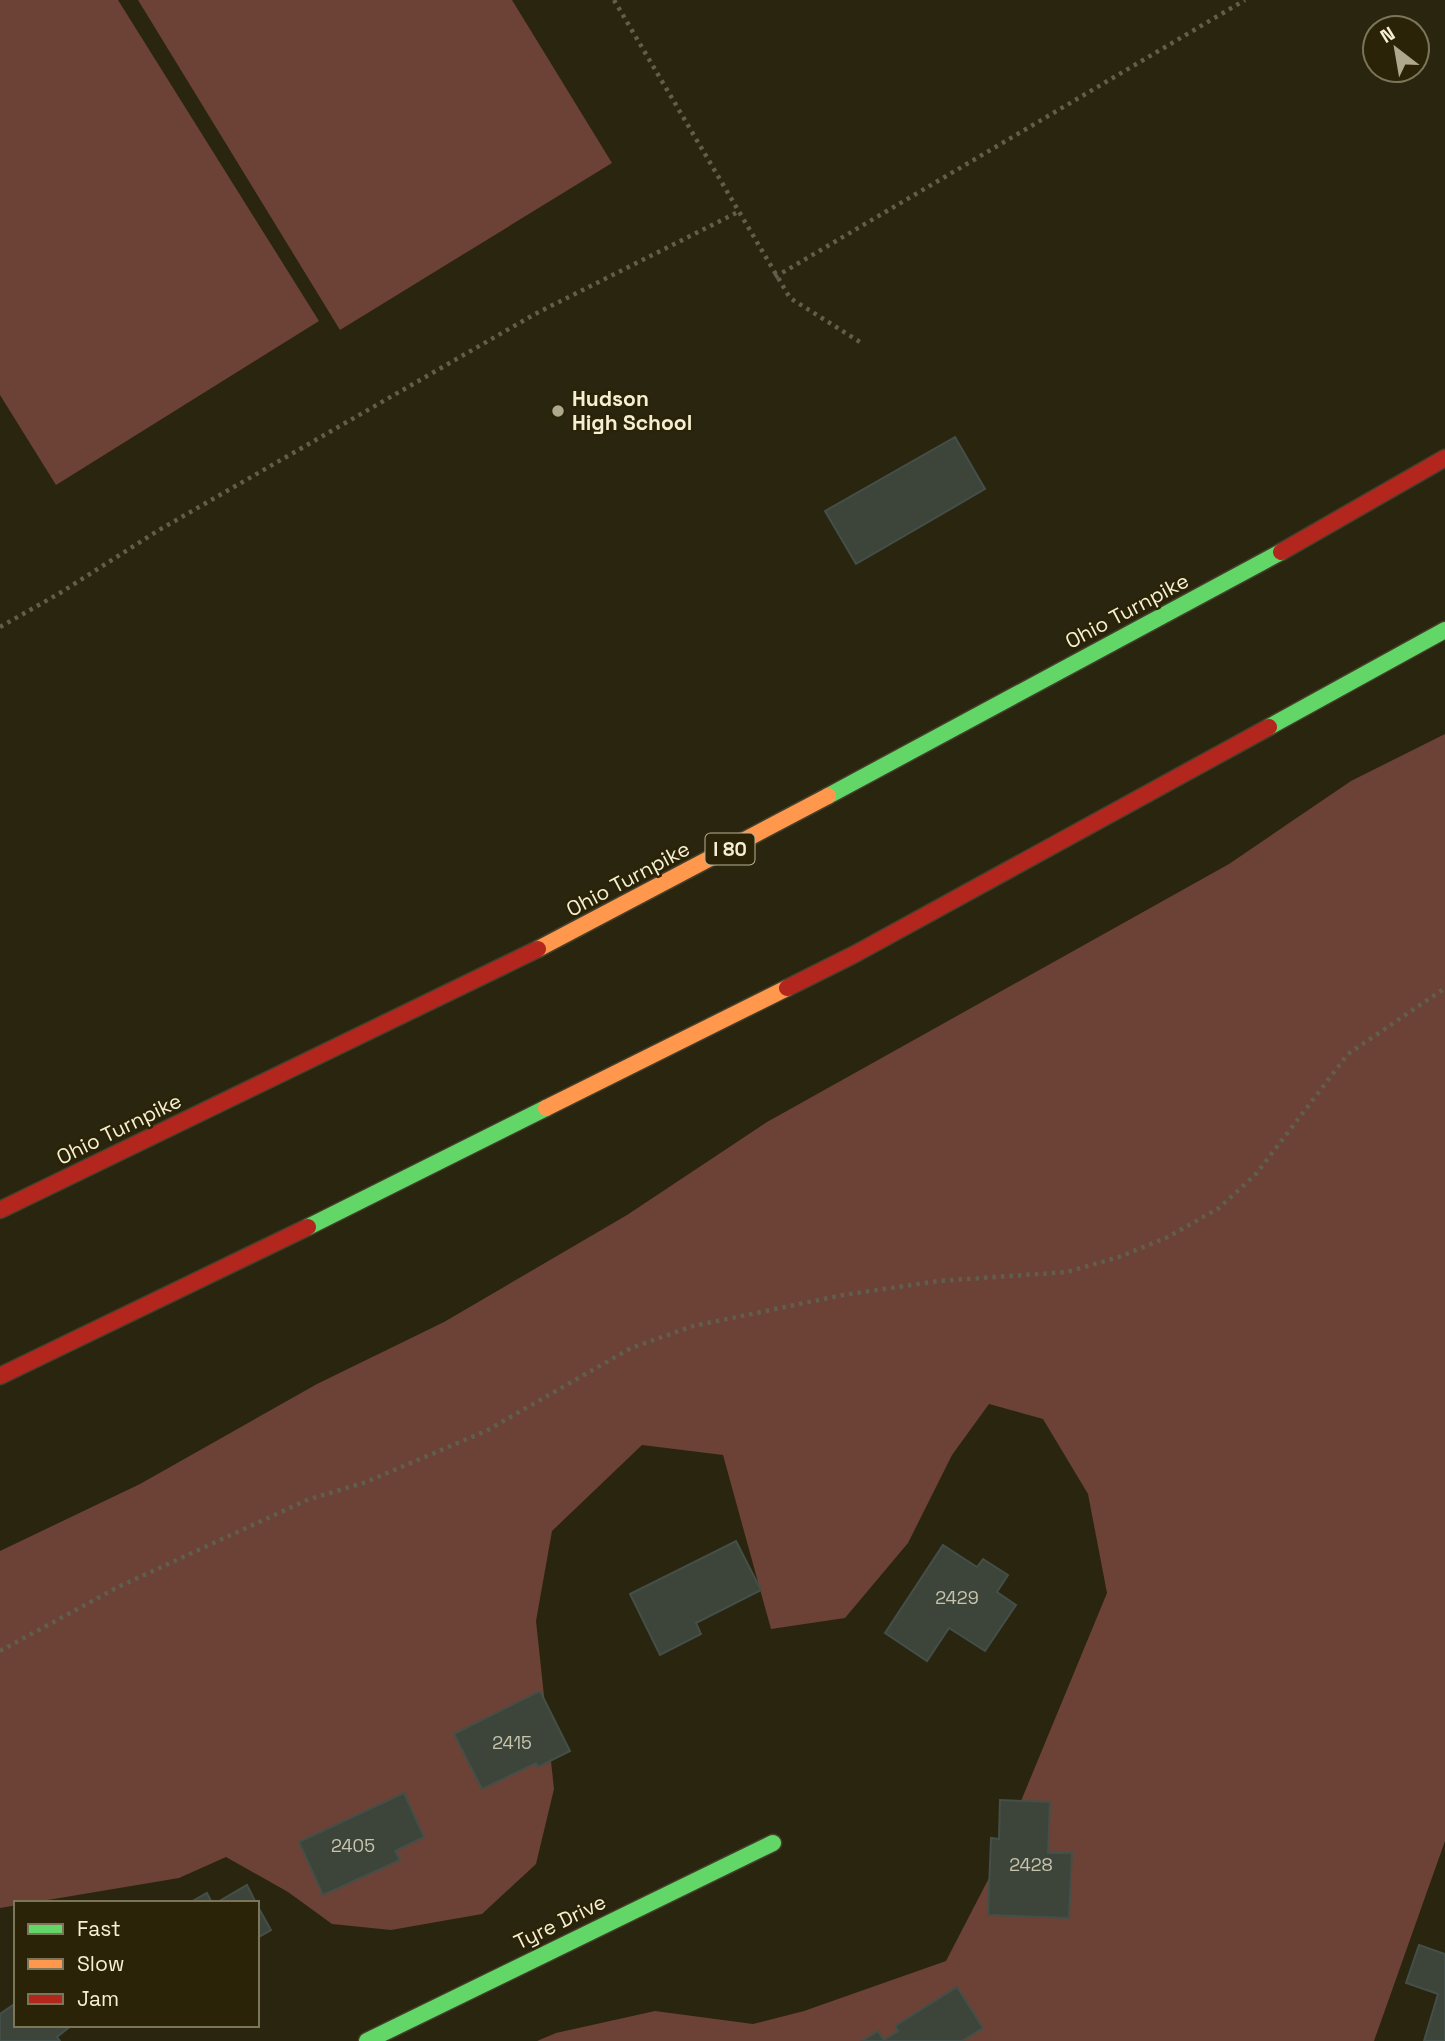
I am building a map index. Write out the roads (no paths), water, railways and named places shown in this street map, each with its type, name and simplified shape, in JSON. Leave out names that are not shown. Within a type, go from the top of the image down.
[{"type":"main road","name":"Ohio Turnpike","points":[[0,1210],[603,917],[1323,530],[1445,458]]},
{"type":"main road","points":[[0,1376],[206,1279],[855,954],[1445,630]]},
{"type":"main road","name":"Tyre Drive","points":[[368,2041],[773,1843]]},
{"type":"place","name":"Hudson High School","points":[[558,411]]}]
